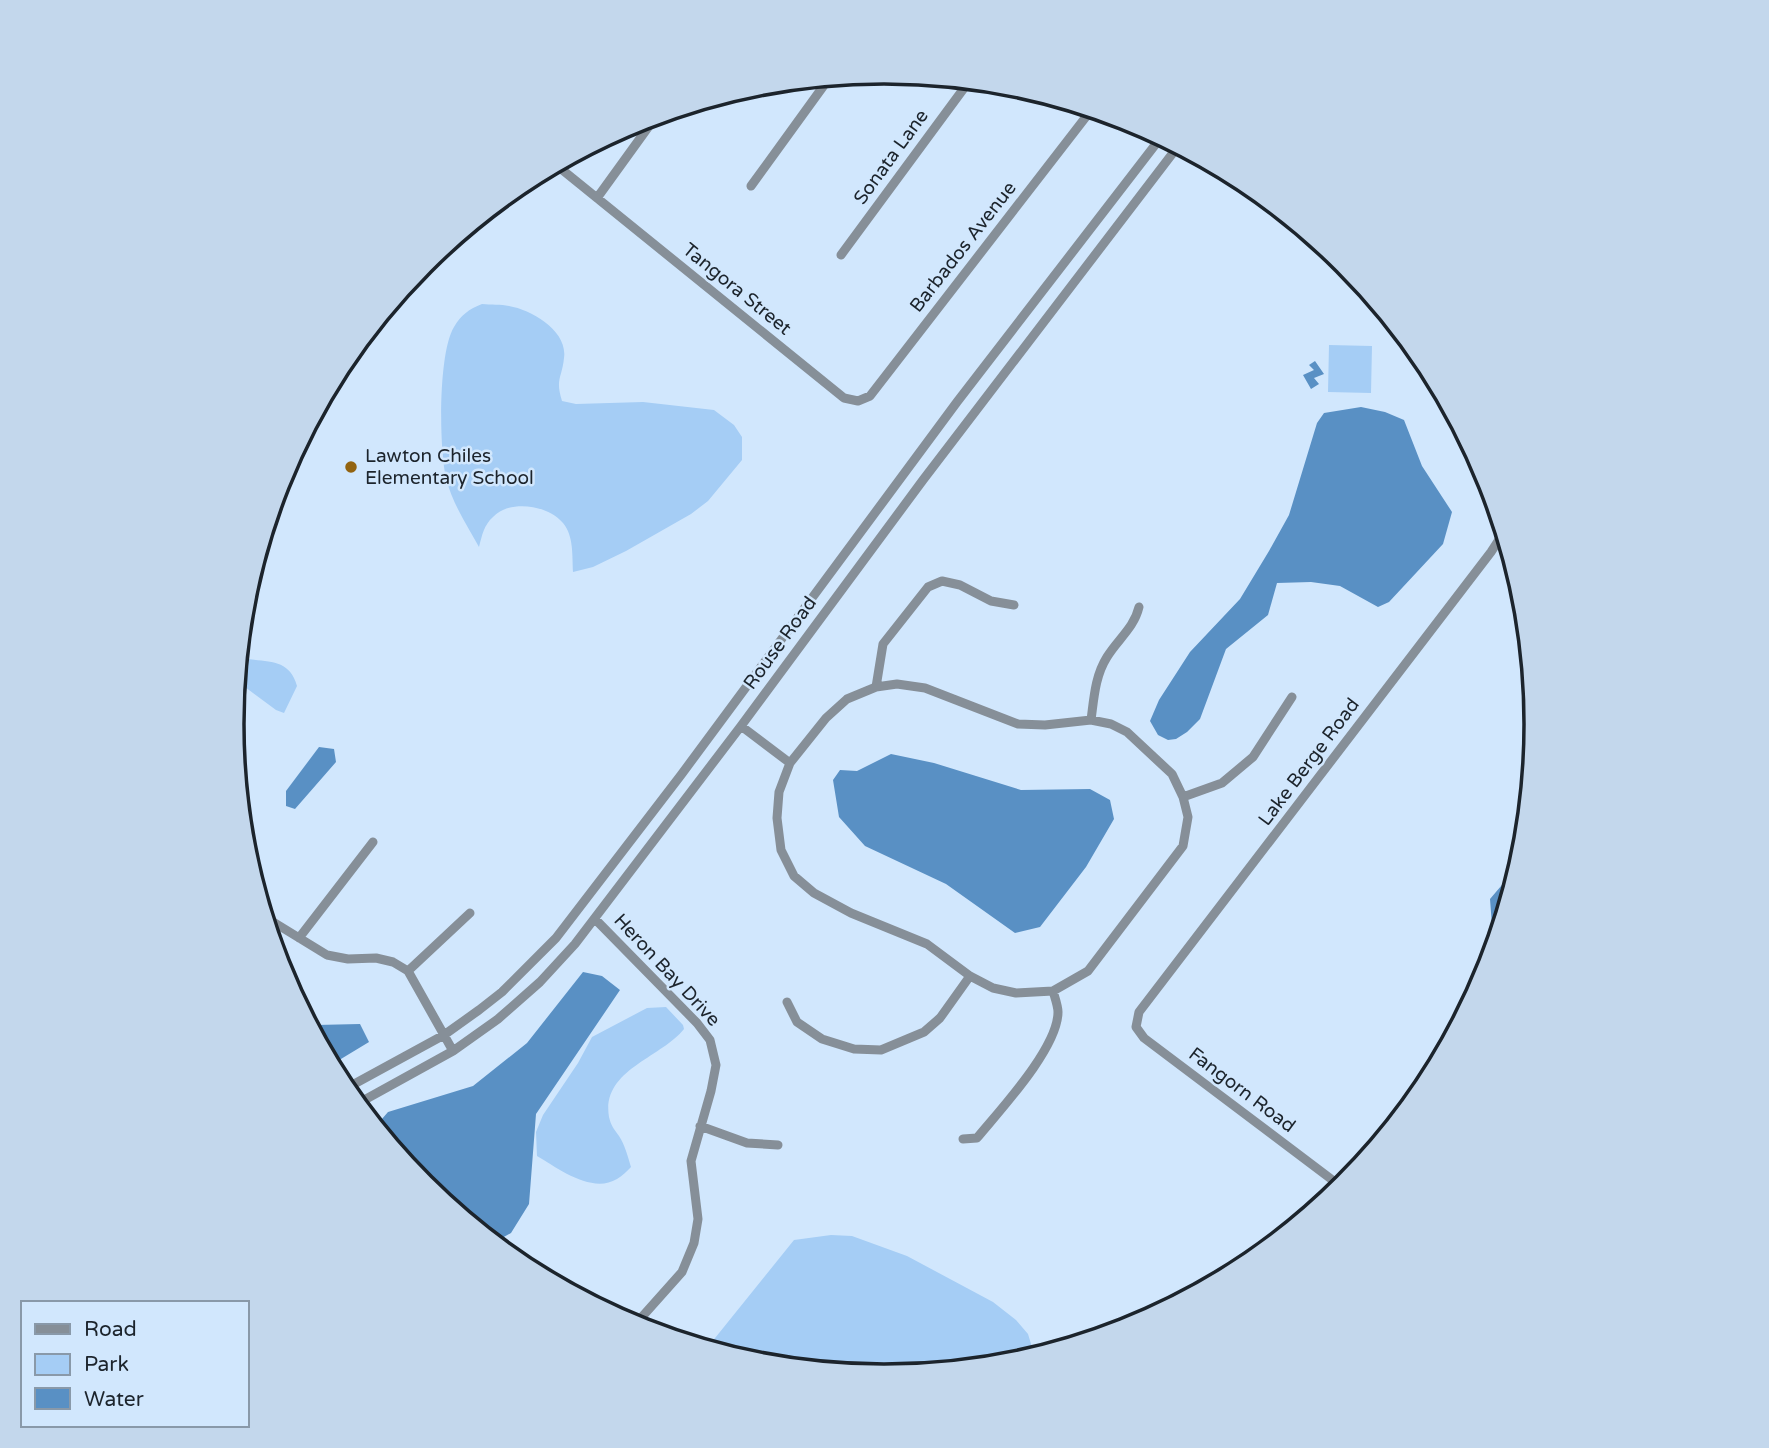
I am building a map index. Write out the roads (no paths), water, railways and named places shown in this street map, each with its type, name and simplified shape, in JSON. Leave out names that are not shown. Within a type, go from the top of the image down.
[{"type":"street","points":[[751,186],[823,87]]},
{"type":"street","name":"Sonata Lane","points":[[841,255],[964,89]]},
{"type":"street","name":"Barbados Avenue","points":[[858,401],[870,396],[1086,117]]},
{"type":"street","points":[[597,198],[646,131]]},
{"type":"street","name":"Rouse Road","points":[[355,1084],[444,1035],[502,992],[556,938],[681,775],[949,413],[1155,145]]},
{"type":"street","name":"Rouse Road","points":[[366,1099],[453,1051],[498,1019],[540,982],[595,919],[923,480],[1173,153]]},
{"type":"street","name":"Tangora Street","points":[[563,171],[844,398],[858,401]]},
{"type":"street","name":"Lake Berge Road","points":[[1139,1012],[1498,541]]},
{"type":"street","points":[[876,687],[883,644],[928,587],[942,581],[960,585],[990,601],[1014,605]]},
{"type":"street","points":[[1091,720],[1096,679],[1107,657],[1136,621],[1139,607]]},
{"type":"street","points":[[897,684],[925,688],[1018,724],[1045,725],[1091,720],[1111,724],[1137,741],[1172,774],[1183,797],[1188,817],[1183,846],[1088,971],[1053,991],[1016,993],[993,988],[970,976],[928,944],[851,913],[814,893],[794,876],[781,850],[777,818],[779,792],[790,764],[826,718],[848,699],[876,687],[897,684]]},
{"type":"street","points":[[1183,797],[1222,783],[1253,757],[1292,697]]},
{"type":"street","points":[[741,726],[790,764]]},
{"type":"street","points":[[299,938],[373,842]]},
{"type":"street","points":[[408,971],[470,913]]},
{"type":"street","name":"Heron Bay Drive","points":[[595,919],[697,1023],[709,1040],[716,1065],[691,1161],[698,1219],[694,1242],[682,1272],[643,1316]]},
{"type":"street","points":[[276,924],[327,955],[348,958],[376,957],[393,962],[408,971],[453,1051]]},
{"type":"street","points":[[787,1002],[797,1022],[822,1039],[854,1049],[881,1050],[924,1032],[940,1018],[970,976]]},
{"type":"street","points":[[963,1139],[977,1139],[1036,1064],[1054,1033],[1058,1012],[1053,991]]},
{"type":"street","name":"Fangorn Road","points":[[1139,1012],[1136,1027],[1144,1038],[1333,1181]]},
{"type":"street","points":[[700,1126],[747,1143],[778,1146]]},
{"type":"water","points":[[1315,361],[1324,374],[1314,378],[1319,384],[1311,389],[1303,375],[1314,370],[1309,365]]},
{"type":"water","points":[[1361,407],[1385,412],[1404,420],[1422,466],[1452,512],[1443,544],[1389,602],[1378,607],[1340,586],[1311,582],[1277,583],[1268,615],[1226,649],[1200,719],[1176,739],[1168,740],[1158,735],[1150,721],[1159,700],[1190,652],[1240,599],[1289,515],[1317,423],[1324,413]]},
{"type":"water","points":[[319,747],[334,749],[336,762],[295,809],[286,806],[286,791]]},
{"type":"water","points":[[891,754],[934,763],[1021,790],[1090,789],[1110,800],[1114,819],[1086,867],[1040,927],[1015,933],[946,884],[865,846],[839,817],[833,780],[840,770],[857,771]]},
{"type":"water","points":[[1505,882],[1492,926],[1490,899]]},
{"type":"water","points":[[583,972],[602,976],[620,990],[536,1114],[529,1204],[511,1233],[503,1238],[432,1177],[381,1120],[388,1112],[473,1086],[527,1043]]},
{"type":"water","points":[[360,1024],[369,1042],[340,1060],[320,1025]]},
{"type":"place","name":"Lawton Chiles Elementary School","points":[[351,467]]}]
